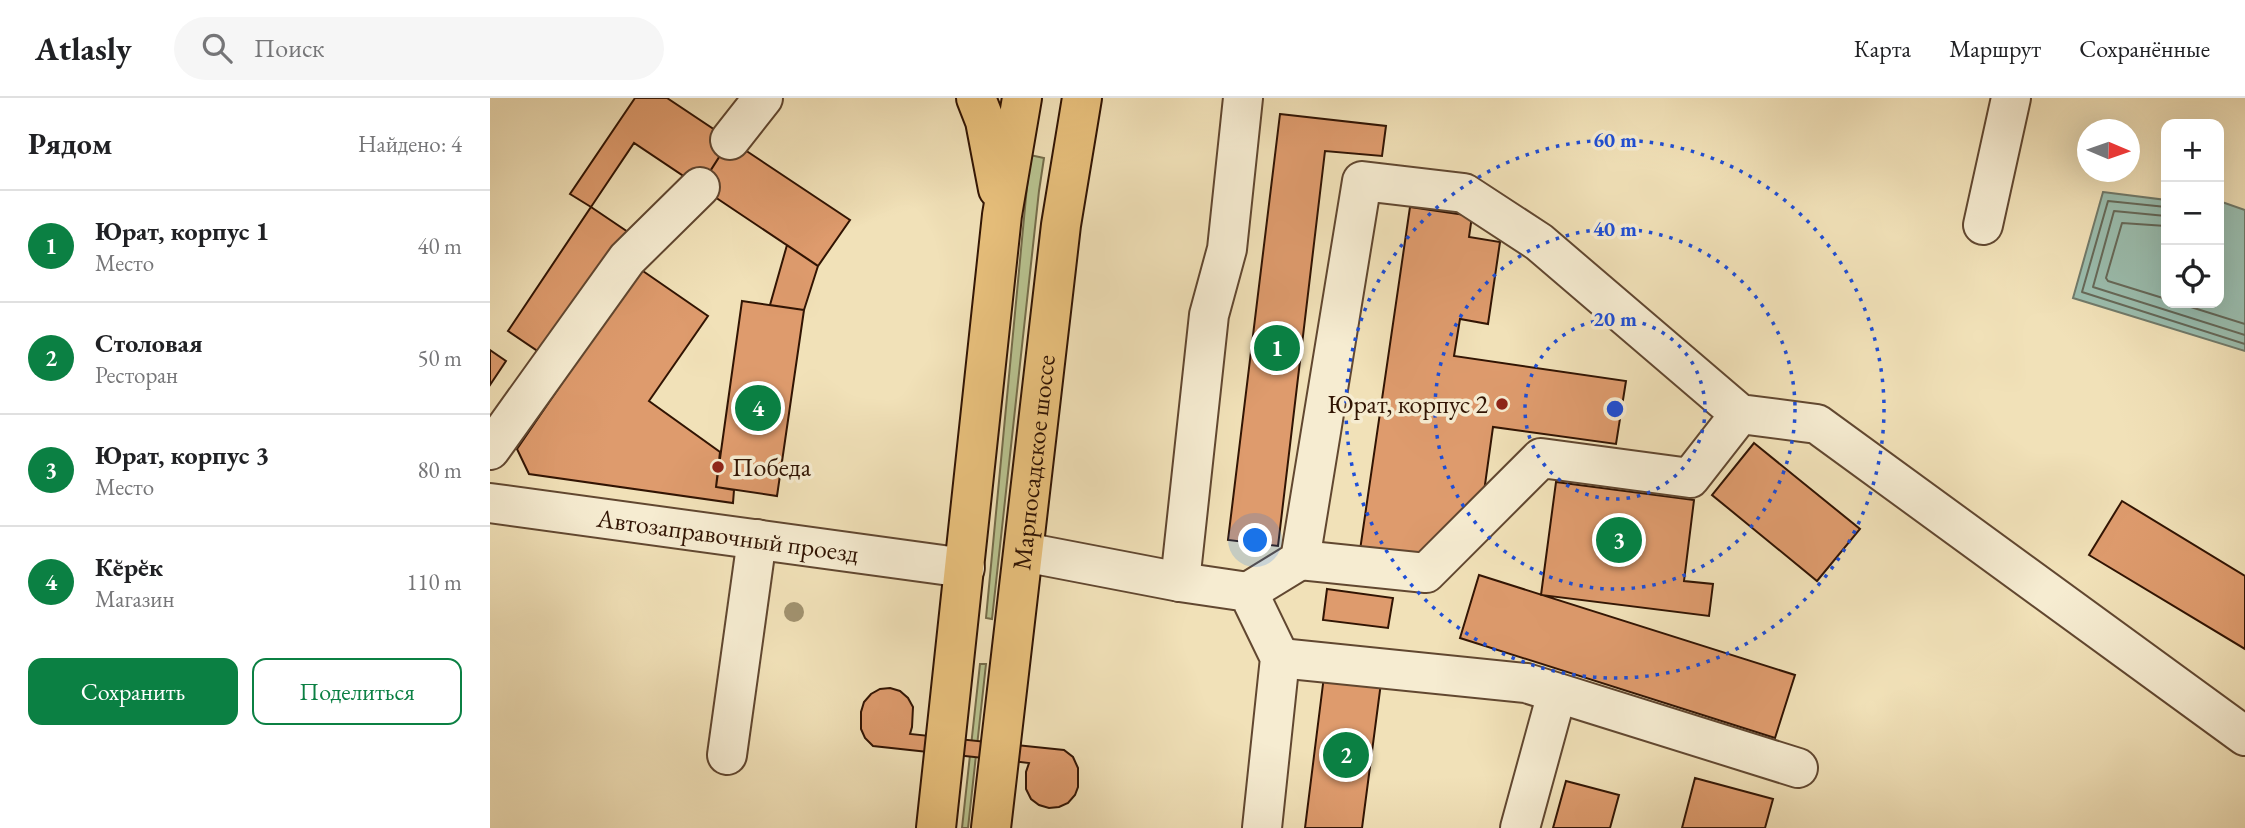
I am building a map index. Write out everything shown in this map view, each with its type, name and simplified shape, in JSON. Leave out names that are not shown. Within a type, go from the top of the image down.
[{"type":"main road","points":[[976,98],[985,121],[1002,215]]},
{"type":"main road","points":[[936,828],[1002,215],[1022,98]]},
{"type":"main road","name":"Марпосадское шоссе","points":[[991,828],[1062,225],[1082,98]]},
{"type":"street","points":[[730,140],[763,98]]},
{"type":"street","points":[[1180,582],[1209,315],[1227,248],[1243,98]]},
{"type":"street","points":[[1983,225],[2011,98]]},
{"type":"street","points":[[1300,560],[1362,181],[1464,193],[1539,242],[1740,414],[1817,424],[2245,736]]},
{"type":"street","points":[[490,450],[627,259],[700,187]]},
{"type":"street","points":[[1024,552],[1180,582],[1248,592],[1300,560],[1426,573],[1541,458],[1690,478],[1740,414]]},
{"type":"street","name":"Автозаправочный проезд","points":[[490,503],[965,568]]},
{"type":"street","points":[[727,755],[757,539]]},
{"type":"street","points":[[1248,592],[1280,658],[1262,828]]},
{"type":"street","points":[[1280,658],[1525,684],[1798,768]]},
{"type":"street","points":[[1520,828],[1557,693]]},
{"type":"green space","points":[[1030,155],[1044,158],[992,619],[986,618]]},
{"type":"green space","points":[[980,664],[986,664],[968,828],[962,828]]},
{"type":"water","points":[[2103,192],[2161,199],[2161,308],[2224,308],[2224,203],[2245,210],[2245,351],[2073,298]]},
{"type":"building","points":[[635,98],[667,98],[730,140],[700,187],[634,143],[591,207],[570,194]]},
{"type":"building","points":[[1280,114],[1386,126],[1382,156],[1325,151],[1278,546],[1228,540]]},
{"type":"building","points":[[730,140],[850,220],[818,266],[700,187]]},
{"type":"building","points":[[591,207],[628,232],[545,356],[508,331]]},
{"type":"building","name":"Юрат, корпус 2","points":[[1410,207],[1472,216],[1469,237],[1500,242],[1488,324],[1460,319],[1454,356],[1626,381],[1616,444],[1493,427],[1484,492],[1418,566],[1359,557]]},
{"type":"building","points":[[787,245],[818,266],[804,310],[770,305]]},
{"type":"building","points":[[640,269],[708,316],[649,401],[720,452],[716,487],[734,490],[733,503],[529,474],[517,449]]},
{"type":"building","points":[[742,301],[804,310],[777,496],[716,487]]},
{"type":"building","points":[[490,350],[506,361],[490,385]]},
{"type":"building","points":[[1754,443],[1860,529],[1817,581],[1712,495]]},
{"type":"building","points":[[1556,482],[1694,500],[1684,581],[1713,584],[1709,616],[1541,595]]},
{"type":"building","points":[[2122,501],[2245,576],[2245,649],[2089,555]]},
{"type":"building","points":[[1479,575],[1795,675],[1775,738],[1460,638]]},
{"type":"building","points":[[1327,589],[1393,598],[1388,628],[1323,620]]},
{"type":"building","points":[[1325,668],[1382,675],[1362,828],[1305,828]]},
{"type":"building","points":[[890,688],[900,691],[913,707],[910,734],[1064,750],[1073,757],[1078,768],[1075,795],[1068,803],[1059,807],[1039,805],[1031,799],[1026,789],[1029,763],[873,746],[861,729],[861,712],[864,702],[871,694]]},
{"type":"building","points":[[1695,778],[1773,799],[1765,828],[1682,828]]},
{"type":"building","points":[[1566,781],[1619,795],[1610,828],[1553,828]]},
{"type":"place","name":"Юрат, корпус 1","points":[[1277,348]]},
{"type":"place","name":"Юрат, корпус 2","points":[[1502,404]]},
{"type":"place","name":"Кӗрӗк","points":[[758,408]]},
{"type":"place","name":"Победа","points":[[718,467]]},
{"type":"place","name":"Юрат, корпус 3","points":[[1619,540]]},
{"type":"place","name":"Столовая","points":[[1346,755]]}]
